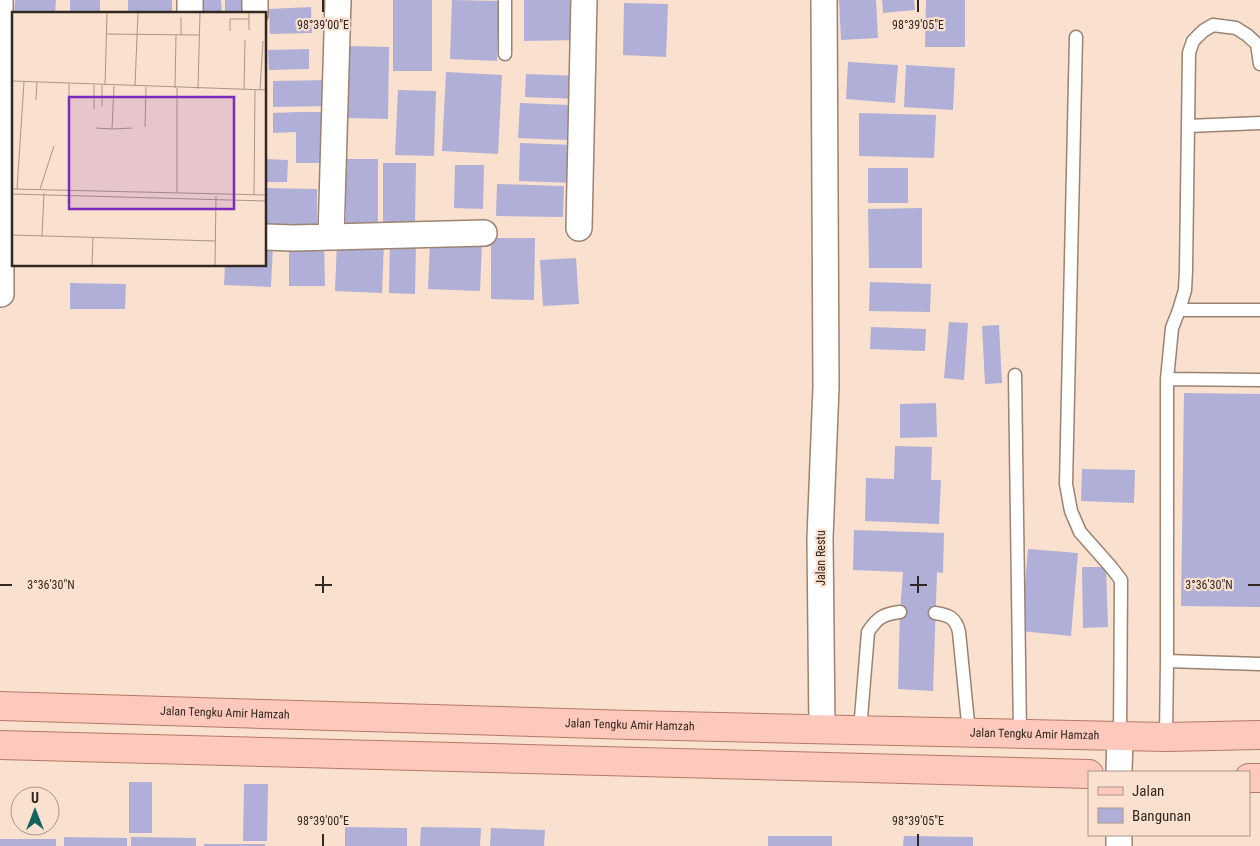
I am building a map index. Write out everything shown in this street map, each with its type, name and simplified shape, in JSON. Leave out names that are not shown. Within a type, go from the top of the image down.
[{"type":"main road","name":"Jalan Tengku Amir Hamzah","points":[[0,706],[969,733],[1166,737],[1260,735]]},
{"type":"main road","points":[[631,761],[632,725]]},
{"type":"main road","points":[[0,745],[1088,774]]},
{"type":"street","points":[[0,0],[1,294]]},
{"type":"street","points":[[331,237],[338,0]]},
{"type":"street","points":[[579,228],[584,0]]},
{"type":"street","name":"Jalan Restu","points":[[822,729],[820,538],[826,387],[824,0]]},
{"type":"street","points":[[266,237],[484,234]]},
{"type":"street","points":[[1120,736],[1120,771]]},
{"type":"lane","points":[[505,54],[506,0]]},
{"type":"lane","points":[[1166,737],[1167,379],[1172,328],[1185,290],[1189,53],[1193,41],[1202,30],[1213,25],[1236,28],[1256,44],[1260,64]]},
{"type":"lane","points":[[1076,37],[1066,484],[1072,511],[1080,532],[1121,580],[1120,736]]},
{"type":"lane","points":[[1188,126],[1260,123]]},
{"type":"lane","points":[[1179,310],[1260,310]]},
{"type":"lane","points":[[1015,375],[1020,734]]},
{"type":"lane","points":[[1167,379],[1260,380]]},
{"type":"lane","points":[[860,730],[868,632],[872,625],[882,616],[900,612]]},
{"type":"lane","points":[[935,613],[947,616],[958,624],[969,733]]},
{"type":"lane","points":[[1167,661],[1260,664]]},
{"type":"building","points":[[15,0],[56,0],[55,12],[14,12]]},
{"type":"building","points":[[70,0],[100,0],[100,12],[70,12]]},
{"type":"building","points":[[128,0],[172,0],[172,12],[128,12]]},
{"type":"building","points":[[193,0],[221,0],[222,12],[194,12]]},
{"type":"building","points":[[225,0],[252,0],[252,12],[225,12]]},
{"type":"building","points":[[393,0],[432,0],[432,71],[393,71]]},
{"type":"building","points":[[452,0],[499,1],[497,61],[450,59]]},
{"type":"building","points":[[524,0],[581,0],[581,40],[524,41]]},
{"type":"building","points":[[839,0],[876,0],[878,38],[841,40]]},
{"type":"building","points":[[882,0],[914,0],[915,10],[883,13]]},
{"type":"building","points":[[926,0],[965,0],[965,47],[925,47]]},
{"type":"building","points":[[624,3],[668,4],[666,57],[623,55]]},
{"type":"building","points":[[311,7],[312,33],[270,34],[269,9]]},
{"type":"building","points":[[348,46],[389,47],[388,119],[347,118]]},
{"type":"building","points":[[309,49],[309,69],[269,70],[268,50]]},
{"type":"building","points":[[848,62],[898,65],[895,103],[846,99]]},
{"type":"building","points":[[906,65],[955,68],[953,110],[904,107]]},
{"type":"building","points":[[446,72],[502,75],[498,154],[442,151]]},
{"type":"building","points":[[526,74],[580,76],[579,99],[525,97]]},
{"type":"building","points":[[330,80],[330,106],[273,107],[273,81]]},
{"type":"building","points":[[398,90],[436,91],[434,156],[395,155]]},
{"type":"building","points":[[520,103],[569,105],[568,140],[518,138]]},
{"type":"building","points":[[329,112],[329,163],[296,163],[296,132],[273,133],[273,113]]},
{"type":"building","points":[[859,113],[936,115],[934,158],[859,156]]},
{"type":"building","points":[[520,143],[573,145],[572,183],[519,181]]},
{"type":"building","points":[[266,159],[288,160],[287,182],[266,182]]},
{"type":"building","points":[[345,159],[378,159],[378,223],[346,224]]},
{"type":"building","points":[[383,163],[416,163],[415,225],[383,225]]},
{"type":"building","points":[[455,165],[484,165],[483,209],[454,208]]},
{"type":"building","points":[[868,168],[908,168],[908,203],[868,203]]},
{"type":"building","points":[[497,184],[564,186],[563,217],[496,216]]},
{"type":"building","points":[[266,188],[317,189],[317,227],[266,227]]},
{"type":"building","points":[[922,208],[922,268],[869,268],[868,209]]},
{"type":"building","points":[[491,238],[535,238],[534,300],[491,299]]},
{"type":"building","points":[[337,242],[384,243],[382,293],[335,291]]},
{"type":"building","points":[[390,242],[416,242],[415,294],[389,293]]},
{"type":"building","points":[[430,242],[482,244],[480,291],[428,289]]},
{"type":"building","points":[[324,243],[325,286],[289,286],[289,244]]},
{"type":"building","points":[[266,244],[273,245],[271,287],[224,285],[225,266],[266,266]]},
{"type":"building","points":[[576,258],[579,304],[543,306],[540,260]]},
{"type":"building","points":[[870,282],[931,284],[930,312],[869,311]]},
{"type":"building","points":[[70,283],[126,284],[125,309],[70,309]]},
{"type":"building","points":[[949,322],[968,323],[964,380],[944,378]]},
{"type":"building","points":[[999,325],[1002,383],[985,384],[982,326]]},
{"type":"building","points":[[871,327],[926,329],[925,351],[870,349]]},
{"type":"building","points":[[1184,393],[1260,394],[1260,607],[1181,606]]},
{"type":"building","points":[[936,403],[937,437],[900,438],[900,404]]},
{"type":"building","points":[[895,446],[932,447],[931,480],[941,480],[939,524],[865,521],[866,478],[894,479]]},
{"type":"building","points":[[1082,469],[1135,470],[1134,503],[1081,501]]},
{"type":"building","points":[[854,530],[944,533],[943,573],[937,572],[933,691],[898,689],[903,572],[853,570]]},
{"type":"building","points":[[1028,549],[1078,553],[1071,636],[1021,631]]},
{"type":"building","points":[[1082,567],[1106,567],[1108,627],[1083,628]]},
{"type":"building","points":[[129,782],[152,782],[152,833],[129,833]]},
{"type":"building","points":[[244,784],[268,784],[267,841],[243,841]]},
{"type":"building","points":[[345,827],[407,828],[407,846],[345,846]]},
{"type":"building","points":[[421,827],[481,828],[480,846],[420,846]]},
{"type":"building","points":[[491,828],[545,830],[544,846],[490,846]]},
{"type":"building","points":[[768,836],[832,836],[832,846],[768,846]]},
{"type":"building","points":[[904,836],[973,837],[973,846],[903,846]]},
{"type":"building","points":[[64,837],[127,838],[127,846],[64,846]]},
{"type":"building","points":[[131,837],[196,838],[196,846],[131,846]]},
{"type":"building","points":[[0,839],[56,839],[56,846],[0,846]]},
{"type":"building","points":[[204,844],[265,844],[265,846],[204,846]]}]
